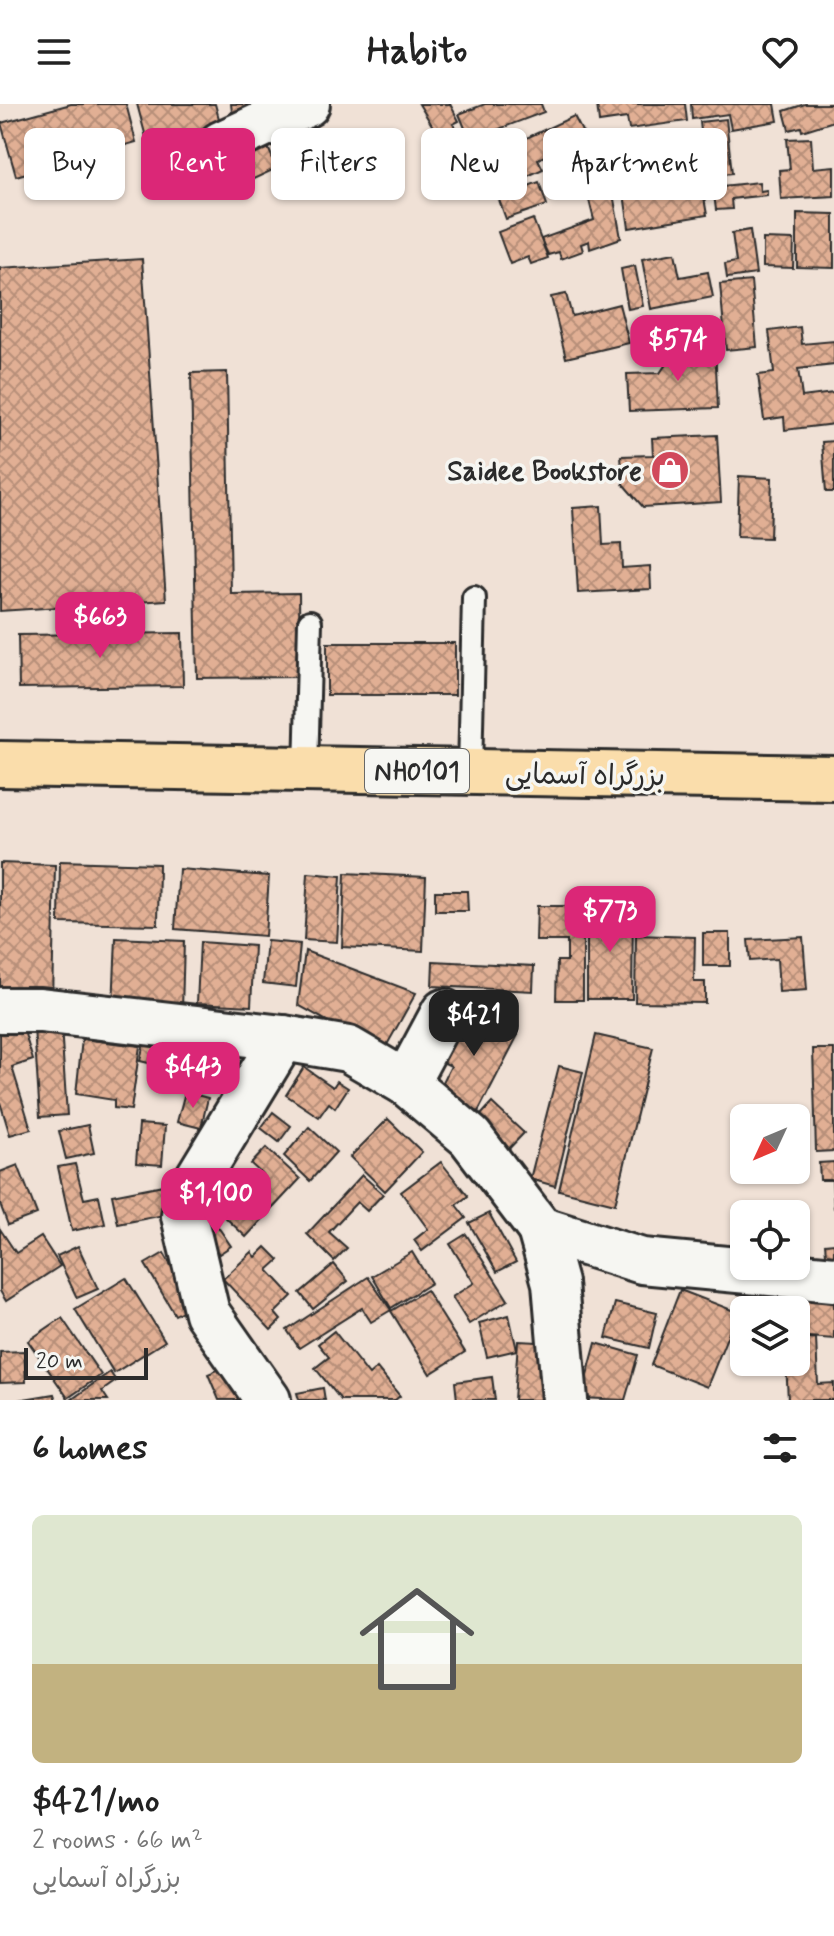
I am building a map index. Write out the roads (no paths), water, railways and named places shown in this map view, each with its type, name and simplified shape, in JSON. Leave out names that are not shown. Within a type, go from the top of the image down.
[{"type":"highway","name":"بزرگراه آسمایی","points":[[0,764],[834,778]]},
{"type":"street","points":[[255,128],[307,104]]},
{"type":"street","points":[[0,1010],[40,1010],[283,1038],[348,1049],[406,1083],[470,1137],[540,1229],[555,1283],[565,1400]]},
{"type":"street","points":[[406,1083],[444,1012]]},
{"type":"street","points":[[268,1400],[207,1313],[184,1216],[190,1191],[283,1038]]},
{"type":"street","points":[[540,1229],[642,1261],[834,1279]]},
{"type":"lane","points":[[470,772],[474,598]]},
{"type":"lane","points":[[306,770],[310,622]]},
{"type":"place","name":"Saidee Bookstore","points":[[670,470]]}]
